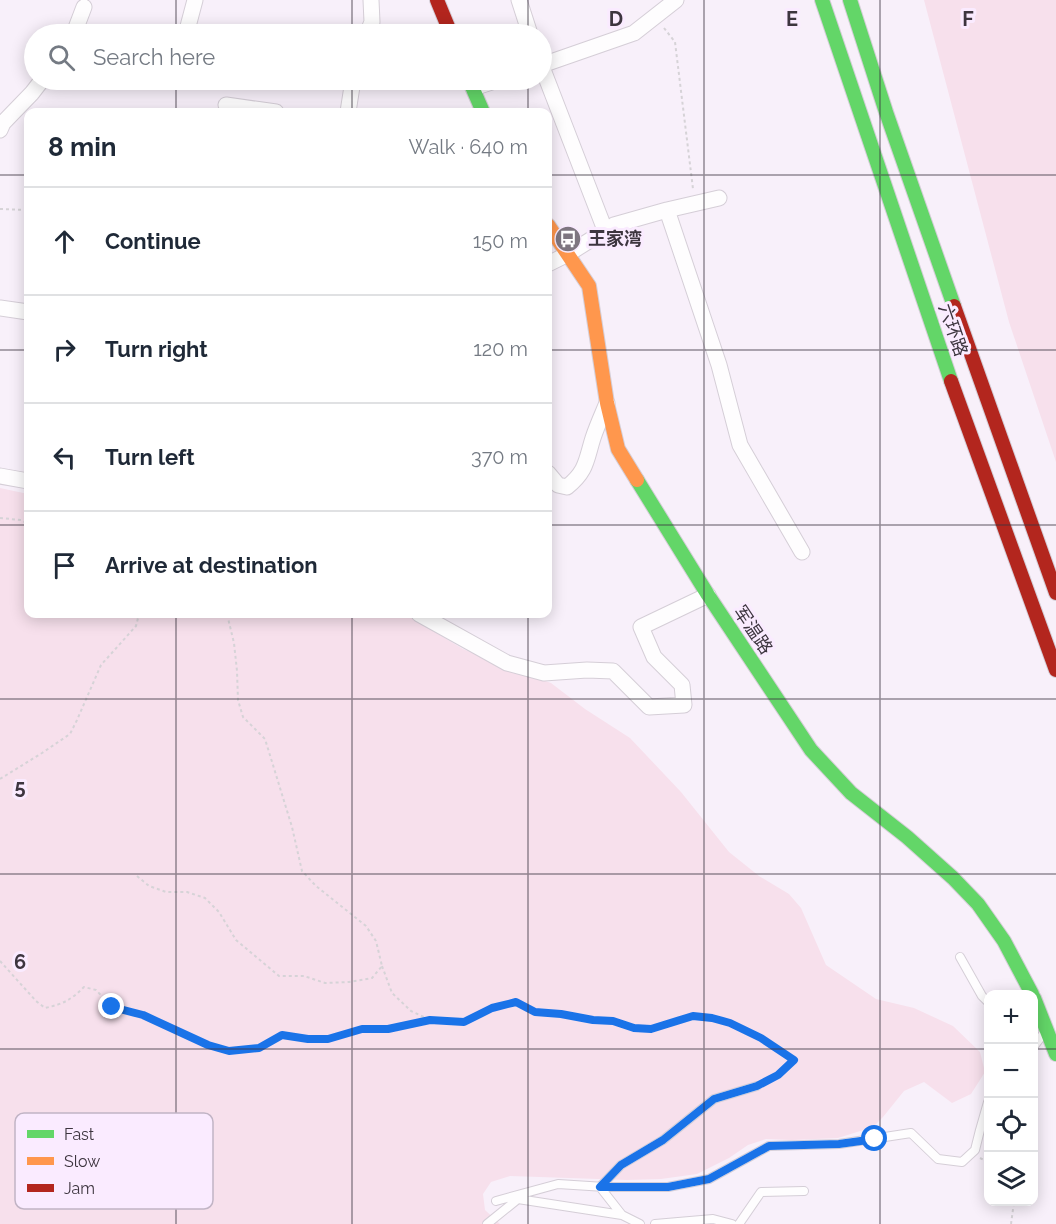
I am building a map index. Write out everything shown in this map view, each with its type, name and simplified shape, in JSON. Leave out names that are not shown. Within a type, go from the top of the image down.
[{"type":"main road","points":[[437,0],[447,24]]},
{"type":"main road","name":"六环路","points":[[822,0],[947,369],[1056,670]]},
{"type":"main road","name":"六环路","points":[[850,0],[890,123],[1056,593]]},
{"type":"main road","points":[[474,90],[481,108]]},
{"type":"main road","name":"军温路","points":[[552,231],[589,286],[607,403],[618,449],[708,595],[810,750],[851,793],[907,837],[978,904],[1004,941],[1030,990]]},
{"type":"main road","name":"军温路","points":[[1038,1009],[1056,1054]]},
{"type":"street","points":[[189,24],[195,0]]},
{"type":"street","points":[[371,24],[372,0]]},
{"type":"street","points":[[519,0],[527,24]]},
{"type":"street","points":[[552,62],[634,33],[676,0]]},
{"type":"street","points":[[78,24],[84,7]]},
{"type":"street","points":[[0,130],[3,123],[34,90]]},
{"type":"street","points":[[349,108],[351,90]]},
{"type":"street","points":[[551,90],[605,231]]},
{"type":"street","points":[[226,105],[247,108]]},
{"type":"street","points":[[552,262],[614,225],[719,198]]},
{"type":"street","points":[[667,210],[719,365],[740,445],[802,552]]},
{"type":"street","points":[[0,308],[24,311]]},
{"type":"street","points":[[552,477],[558,485],[567,487],[576,480],[585,466],[607,403]]},
{"type":"street","points":[[0,476],[24,480]]},
{"type":"street","points":[[426,618],[507,663],[544,673],[613,671],[649,707],[684,705],[681,685],[654,657],[641,627],[708,595]]},
{"type":"lane","points":[[960,957],[984,998]]},
{"type":"lane","points":[[1036,1044],[1046,1030]]},
{"type":"lane","points":[[600,1187],[621,1165],[663,1140],[714,1099],[757,1086]]},
{"type":"lane","points":[[496,1201],[558,1184],[600,1187],[668,1187],[709,1179],[769,1146],[839,1144],[910,1133],[938,1159],[962,1162],[975,1150],[984,1116]]},
{"type":"lane","points":[[600,1187],[622,1215]]},
{"type":"lane","points":[[739,1224],[761,1192],[804,1191]]},
{"type":"lane","points":[[487,1224],[518,1199],[622,1215],[640,1224]]},
{"type":"lane","points":[[655,1224],[713,1219],[732,1224]]},
{"type":"path","points":[[655,17],[675,42],[695,203]]},
{"type":"path","points":[[0,209],[24,210]]},
{"type":"path","points":[[0,518],[24,522]]},
{"type":"path","points":[[0,779],[70,734],[101,665],[136,626],[138,618]]},
{"type":"path","points":[[228,618],[234,643],[238,700],[243,717],[265,739],[292,827],[302,871],[316,886],[366,926],[376,941],[392,993],[411,1011],[430,1020]]},
{"type":"path","points":[[137,876],[149,886],[166,892],[187,892],[204,898],[219,912],[236,940],[279,976],[304,976],[326,983],[349,982],[372,978],[382,966]]},
{"type":"path","points":[[0,961],[45,1008],[60,1005],[84,987],[96,990],[112,1007],[143,1015],[208,1045],[229,1051],[259,1048],[282,1035],[328,1039],[362,1029],[388,1029],[430,1020],[464,1022],[492,1008],[516,1002],[535,1012],[613,1021],[634,1028],[651,1029],[693,1016],[712,1018],[730,1023],[761,1038],[794,1060],[778,1075],[757,1086]]},
{"type":"path","points":[[1011,1224],[1013,1206]]},
{"type":"shaded area","points":[[924,0],[1056,0],[1056,462],[1009,322]]},
{"type":"shaded area","points":[[0,488],[24,493],[24,618],[412,618],[463,649],[551,683],[585,709],[630,738],[681,792],[729,852],[759,876],[789,894],[801,908],[826,965],[876,999],[914,1008],[953,1026],[980,1052],[984,1074],[971,1094],[952,1103],[924,1082],[904,1091],[873,1127],[838,1138],[766,1139],[748,1145],[729,1158],[697,1174],[661,1179],[510,1176],[491,1182],[483,1194],[485,1210],[500,1224],[0,1224]]},
{"type":"traffic: fast","points":[[822,0],[951,381]]},
{"type":"traffic: fast","points":[[850,0],[886,112],[954,306]]},
{"type":"traffic: fast","points":[[473,90],[481,108]]},
{"type":"traffic: fast","points":[[637,480],[708,595],[811,750],[851,793],[907,837],[978,904],[1004,941],[1030,990]]},
{"type":"traffic: fast","points":[[1038,1008],[1056,1054]]},
{"type":"traffic: slow","points":[[552,231],[589,286],[607,403],[618,449],[637,480]]},
{"type":"traffic: jam","points":[[437,0],[447,24]]},
{"type":"traffic: jam","points":[[954,306],[1056,593]]},
{"type":"traffic: jam","points":[[951,381],[1056,670]]},
{"type":"place","name":"王家湾","points":[[568,239]]},
{"type":"route","points":[[112,1007],[143,1015],[208,1045],[229,1051],[259,1048],[282,1035],[328,1039],[362,1029],[388,1029],[430,1020],[464,1022],[492,1008],[516,1002],[535,1012],[613,1021],[634,1028],[651,1029],[693,1016],[712,1018],[730,1023],[761,1038],[794,1060],[778,1075],[757,1086],[714,1099],[663,1140],[621,1165],[600,1187],[668,1187],[709,1179],[769,1146],[839,1144],[875,1139]]}]
